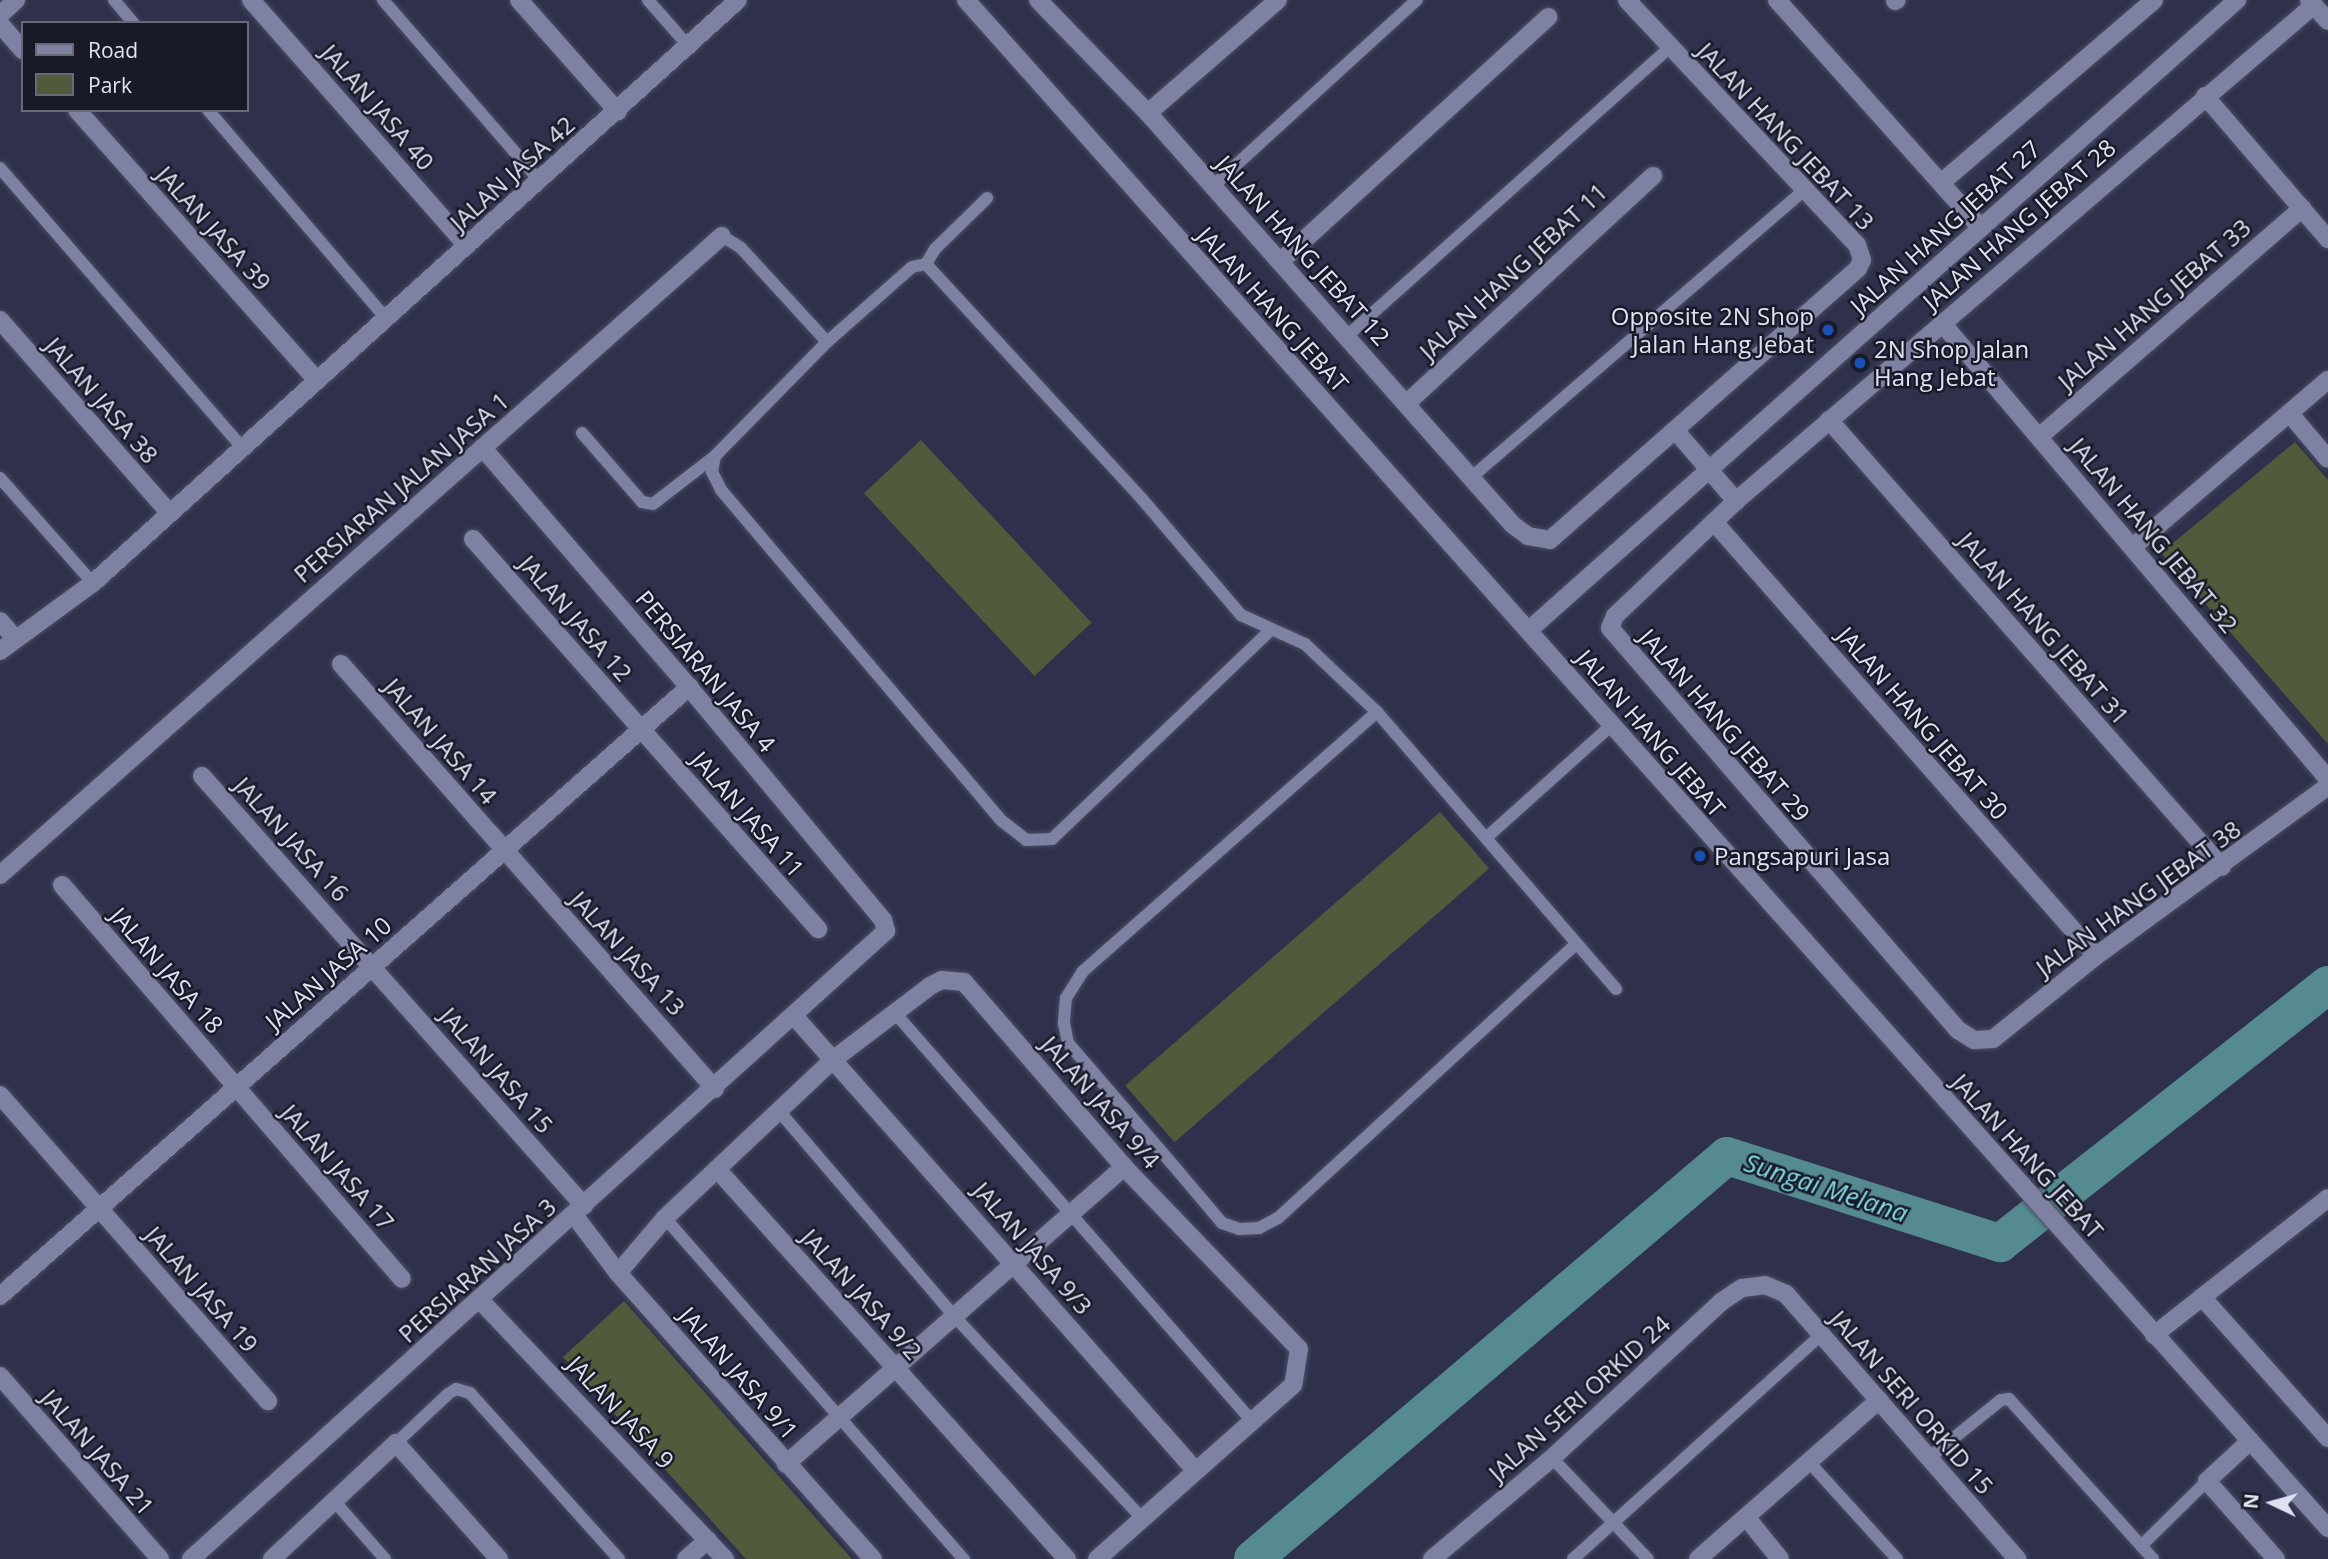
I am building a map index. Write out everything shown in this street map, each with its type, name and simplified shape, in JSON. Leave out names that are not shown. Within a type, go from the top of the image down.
[{"type":"street","points":[[0,15],[16,0]]},
{"type":"street","name":"JALAN JASA 40","points":[[251,0],[467,246]]},
{"type":"street","points":[[519,0],[618,112]]},
{"type":"street","name":"JALAN JASA 42","points":[[0,651],[93,583],[168,511],[384,316],[690,48],[738,0]]},
{"type":"street","name":"JALAN HANG JEBAT","points":[[966,0],[2328,1528]]},
{"type":"street","name":"JALAN HANG JEBAT 12","points":[[1038,0],[1148,113],[1473,475],[1513,525],[1528,536]]},
{"type":"street","points":[[1148,113],[1278,0]]},
{"type":"street","name":"JALAN HANG JEBAT 13","points":[[1528,536],[1549,540],[1858,268],[1863,260],[1857,245],[1626,0]]},
{"type":"street","points":[[1777,0],[1981,228]]},
{"type":"street","points":[[1942,182],[2154,0]]},
{"type":"street","name":"JALAN HANG JEBAT 27","points":[[1529,630],[2237,0]]},
{"type":"street","points":[[2311,3],[2328,21]]},
{"type":"street","name":"JALAN HANG JEBAT 28","points":[[1610,628],[1615,616],[1736,501],[2311,3]]},
{"type":"street","points":[[1281,261],[1548,17]]},
{"type":"street","points":[[0,24],[21,48]]},
{"type":"street","points":[[2205,96],[2328,239]]},
{"type":"street","name":"JALAN JASA 39","points":[[78,112],[316,379]]},
{"type":"street","name":"JALAN HANG JEBAT 11","points":[[1407,403],[1653,176]]},
{"type":"street","name":"JALAN HANG JEBAT 33","points":[[2039,437],[2302,208]]},
{"type":"street","name":"PERSIARAN JALAN JASA 1","points":[[0,875],[722,236]]},
{"type":"street","name":"JALAN JASA 38","points":[[0,320],[168,511]]},
{"type":"street","name":"JALAN HANG JEBAT 32","points":[[1942,323],[2134,546],[2328,779]]},
{"type":"street","points":[[2134,546],[2291,415],[2328,380]]},
{"type":"street","points":[[2291,415],[2328,459]]},
{"type":"street","name":"JALAN HANG JEBAT 31","points":[[1829,421],[2222,867]]},
{"type":"street","points":[[1675,430],[1736,501]]},
{"type":"street","name":"PERSIARAN JASA 4","points":[[483,448],[883,920],[886,931]]},
{"type":"street","name":"JALAN HANG JEBAT 30","points":[[1714,522],[2096,956]]},
{"type":"street","name":"JALAN JASA 12","points":[[473,539],[642,730]]},
{"type":"street","points":[[0,621],[15,638]]},
{"type":"street","name":"JALAN HANG JEBAT 29","points":[[1610,628],[1958,1030],[1974,1040]]},
{"type":"street","name":"JALAN JASA 14","points":[[341,664],[504,850]]},
{"type":"street","name":"JALAN JASA 10","points":[[0,1296],[688,687]]},
{"type":"street","name":"JALAN JASA 11","points":[[642,730],[818,929]]},
{"type":"street","name":"JALAN JASA 16","points":[[202,776],[372,967]]},
{"type":"street","name":"JALAN HANG JEBAT 38","points":[[1974,1040],[1993,1039],[2096,956],[2222,867],[2328,786]]},
{"type":"street","name":"JALAN JASA 13","points":[[504,850],[715,1089]]},
{"type":"street","name":"JALAN JASA 18","points":[[62,885],[236,1087]]},
{"type":"street","name":"PERSIARAN JASA 3","points":[[191,1559],[795,1017],[886,931]]},
{"type":"street","name":"JALAN JASA 15","points":[[372,967],[579,1211]]},
{"type":"street","name":"JALAN JASA 9/4","points":[[717,1169],[834,1059],[942,980],[964,982],[1124,1167],[1299,1349],[1298,1370],[1293,1385],[1251,1420]]},
{"type":"street","points":[[795,1017],[834,1059]]},
{"type":"street","name":"JALAN JASA 9/3","points":[[834,1059],[1195,1469]]},
{"type":"street","name":"JALAN JASA 17","points":[[236,1087],[402,1279]]},
{"type":"street","name":"JALAN JASA 19","points":[[0,1096],[268,1401]]},
{"type":"street","points":[[786,1464],[1124,1167]]},
{"type":"street","points":[[618,1273],[665,1218],[717,1169]]},
{"type":"street","name":"JALAN JASA 9/2","points":[[717,1169],[1067,1559]]},
{"type":"street","points":[[2154,1335],[2326,1202]]},
{"type":"street","name":"JALAN JASA 9/1","points":[[579,1211],[618,1273],[873,1559]]},
{"type":"street","name":"JALAN SERI ORKID 15","points":[[1765,1285],[1786,1294],[2017,1559]]},
{"type":"street","name":"JALAN SERI ORKID 24","points":[[1432,1559],[1552,1458],[1721,1302],[1742,1288],[1765,1285]]},
{"type":"street","points":[[2202,1297],[2328,1438]]},
{"type":"street","name":"JALAN JASA 9","points":[[480,1300],[725,1559]]},
{"type":"street","name":"JALAN JASA 21","points":[[0,1376],[160,1559]]},
{"type":"street","points":[[1698,1559],[1879,1400]]},
{"type":"street","points":[[1097,1559],[1251,1420]]},
{"type":"street","points":[[2249,1441],[2207,1481],[2276,1559]]},
{"type":"street","points":[[272,1559],[396,1443],[499,1559]]},
{"type":"street","points":[[1746,1517],[1780,1559]]},
{"type":"street","points":[[686,1559],[708,1540]]},
{"type":"lane","points":[[114,0],[131,21]]},
{"type":"lane","points":[[383,0],[540,181]]},
{"type":"lane","points":[[648,0],[690,48]]},
{"type":"lane","points":[[1213,186],[1417,0]]},
{"type":"lane","points":[[1347,336],[1670,47]]},
{"type":"lane","points":[[210,112],[384,316]]},
{"type":"lane","points":[[0,168],[242,447]]},
{"type":"lane","points":[[1473,475],[1805,189]]},
{"type":"lane","points":[[582,433],[648,505],[715,456],[827,342],[912,267],[926,264],[935,248],[987,198]]},
{"type":"lane","name":"PERSIARAN JALAN JASA 1","points":[[722,236],[741,248],[827,342]]},
{"type":"lane","points":[[926,264],[1132,489],[1241,615],[1305,644],[1377,712],[1616,989]]},
{"type":"lane","points":[[715,456],[712,472],[721,490],[1002,821],[1027,840],[1052,839],[1271,630]]},
{"type":"lane","points":[[0,478],[93,583]]},
{"type":"lane","points":[[1377,712],[1083,971],[1066,998],[1063,1023],[1068,1043],[1186,1182],[1222,1223],[1239,1229],[1258,1228],[1278,1218],[1576,944]]},
{"type":"lane","points":[[1487,837],[1612,725]]},
{"type":"lane","points":[[895,1013],[1251,1420]]},
{"type":"lane","points":[[779,1111],[955,1317],[1142,1518]]},
{"type":"lane","points":[[665,1218],[964,1559]]},
{"type":"lane","points":[[1573,1559],[1821,1335]]},
{"type":"lane","points":[[396,1443],[448,1394],[456,1389],[470,1393],[619,1559]]},
{"type":"lane","points":[[1929,1458],[2001,1400],[2009,1399],[2153,1559]]},
{"type":"lane","points":[[1552,1458],[1648,1559]]},
{"type":"lane","points":[[1809,1462],[1897,1559]]},
{"type":"lane","points":[[2141,1546],[2207,1481]]},
{"type":"lane","points":[[335,1502],[385,1559]]},
{"type":"green space","points":[[921,440],[1091,623],[1034,676],[864,493]]},
{"type":"green space","points":[[2295,442],[2328,480],[2328,744],[2161,553]]},
{"type":"green space","points":[[1440,812],[1489,869],[1174,1142],[1125,1086]]},
{"type":"green space","points":[[624,1301],[852,1559],[746,1559],[563,1357]]},
{"type":"waterway","name":"Sungai Melana","points":[[1253,1559],[1727,1156],[2000,1243],[2328,985]]},
{"type":"place","name":"Opposite 2N Shop Jalan Hang Jebat","points":[[1828,330]]},
{"type":"place","name":"2N Shop Jalan Hang Jebat","points":[[1860,363]]},
{"type":"place","name":"Pangsapuri Jasa","points":[[1700,856]]}]
